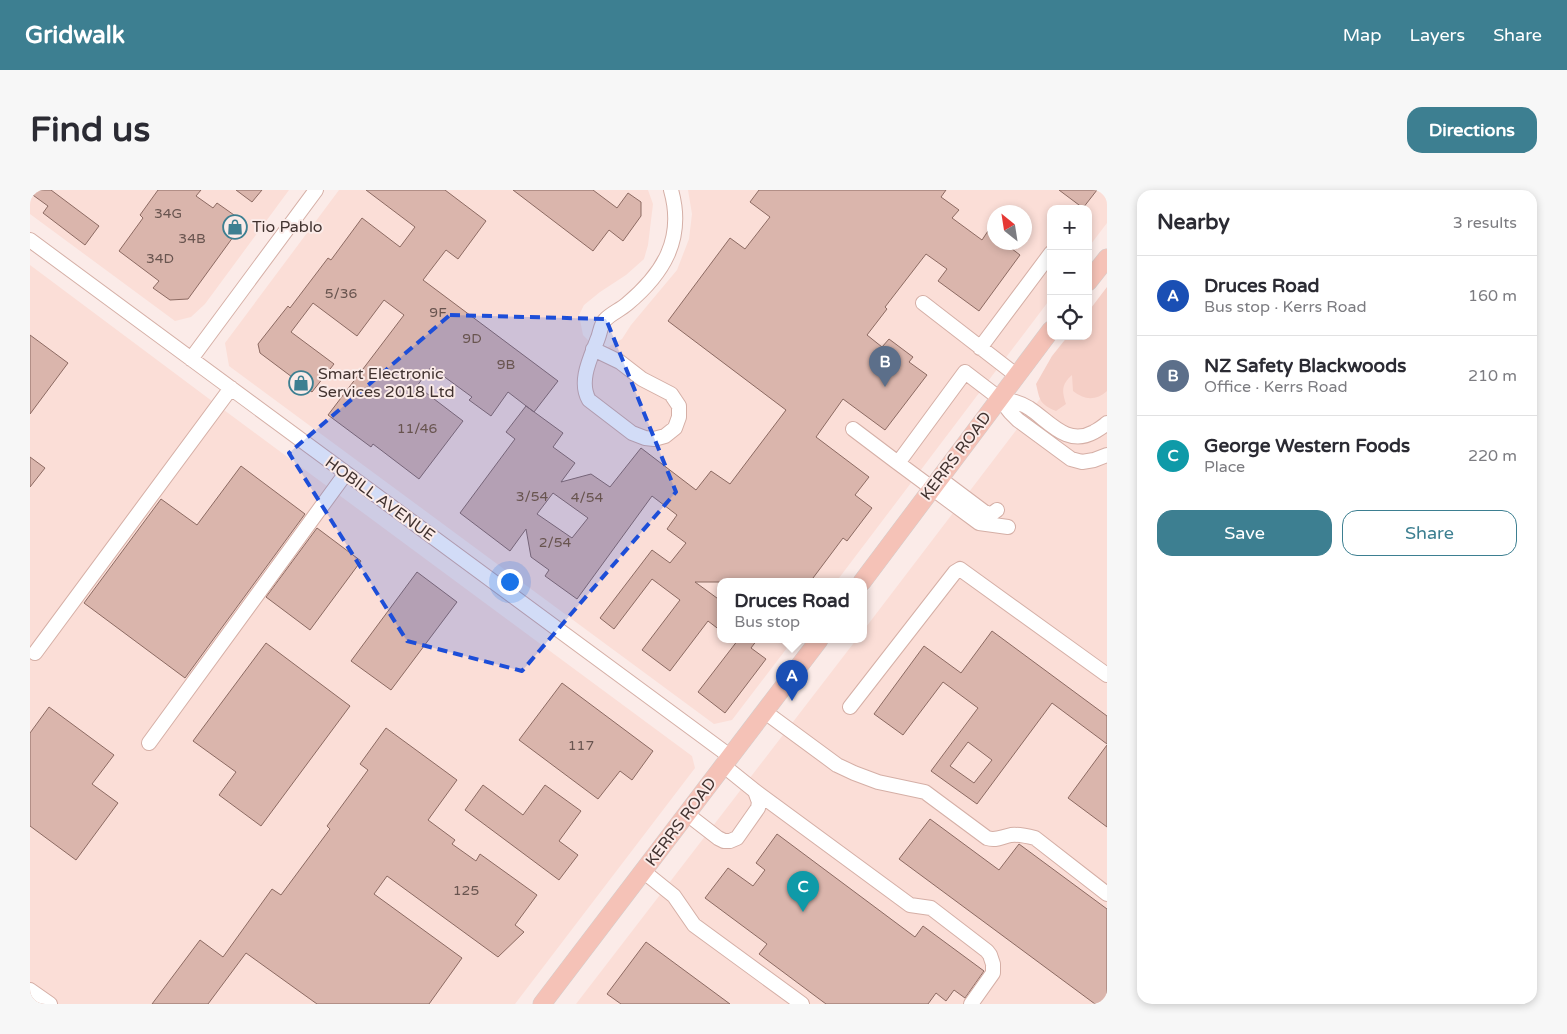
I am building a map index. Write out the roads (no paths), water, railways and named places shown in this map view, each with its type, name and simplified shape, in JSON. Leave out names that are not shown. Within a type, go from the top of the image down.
[{"type":"main road","points":[[1092,274],[1107,258]]},
{"type":"main road","name":"KERRS ROAD","points":[[865,578],[1047,335]]},
{"type":"main road","name":"KERRS ROAD","points":[[542,1004],[816,643]]},
{"type":"street","points":[[192,359],[316,190]]},
{"type":"street","points":[[593,350],[620,362],[642,379],[671,394],[679,406],[679,418],[675,428],[665,436],[654,439],[645,438],[632,433],[586,396],[586,369],[604,320],[626,306],[651,282],[669,254],[676,219],[672,190]]},
{"type":"street","name":"HOBILL AVENUE","points":[[30,240],[346,473],[727,761],[755,791],[910,905],[931,908],[987,951],[993,964],[993,973],[971,1004]]},
{"type":"street","points":[[980,348],[1047,258]]},
{"type":"street","points":[[923,303],[1016,375]]},
{"type":"street","points":[[898,463],[965,372],[999,398],[1018,420],[1071,459],[1082,462],[1107,455]]},
{"type":"street","points":[[35,653],[231,388]]},
{"type":"street","points":[[999,398],[1017,402],[1064,434],[1078,437],[1090,434],[1107,423]]},
{"type":"street","points":[[852,429],[898,463],[987,514],[997,510]]},
{"type":"street","points":[[149,743],[346,473]]},
{"type":"street","points":[[935,484],[979,523],[1008,526]]},
{"type":"street","points":[[850,707],[955,572],[960,569],[1107,675]]},
{"type":"street","points":[[765,712],[836,765],[878,782],[925,792],[987,838],[994,840],[1017,835],[1035,838],[1107,894]]},
{"type":"street","points":[[687,814],[718,838],[730,841],[737,838],[758,808],[759,802],[755,791]]},
{"type":"street","points":[[643,871],[674,896],[694,925],[802,1004]]},
{"type":"street","points":[[30,990],[50,1004]]},
{"type":"place","name":"Tio Pablo","points":[[235,227]]},
{"type":"place","name":"Smart Electronic Services 2018 Ltd","points":[[301,383]]},
{"type":"place","name":"NZ Safety Blackwoods","points":[[885,387]]},
{"type":"place","name":"Druces Road","points":[[792,701]]},
{"type":"place","name":"George Western Foods","points":[[803,912]]}]
